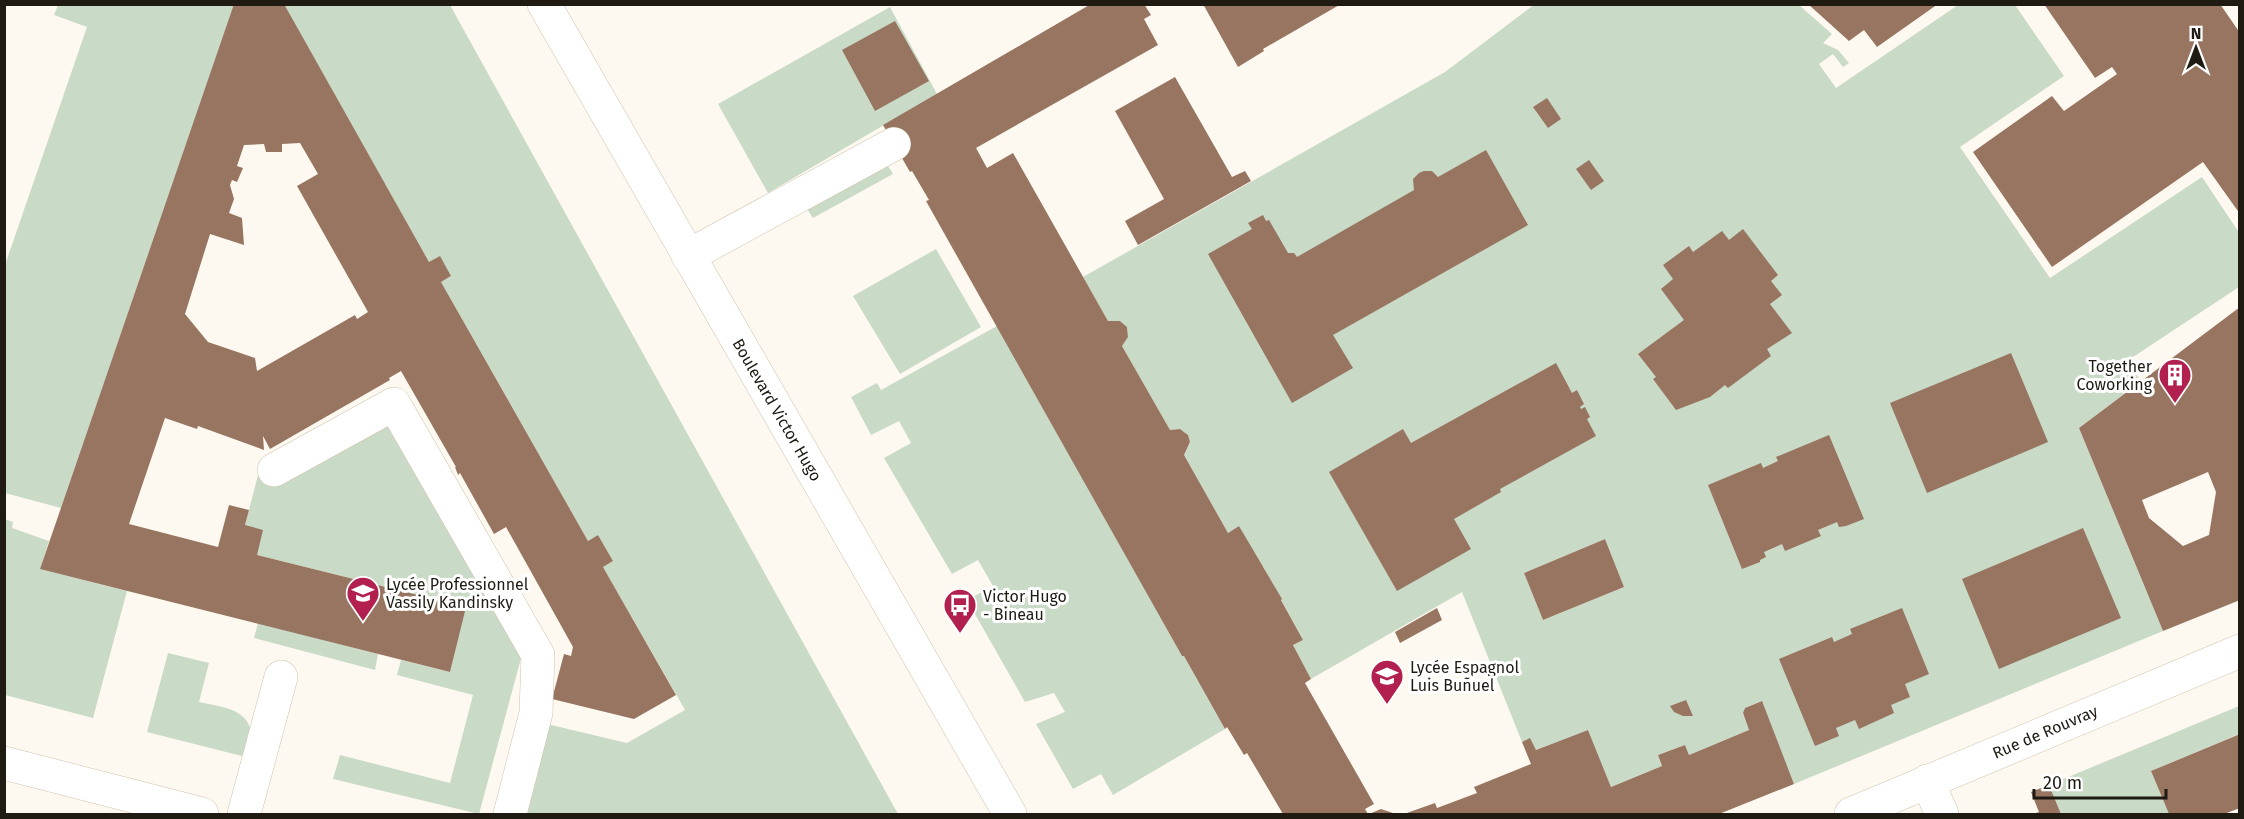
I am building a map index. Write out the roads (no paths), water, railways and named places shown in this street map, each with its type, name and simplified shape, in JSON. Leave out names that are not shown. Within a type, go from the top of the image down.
[{"type":"street","name":"Boulevard Victor Hugo","points":[[544,4],[1010,814]]},
{"type":"street","points":[[688,256],[894,144]]},
{"type":"street","points":[[274,470],[394,404],[538,655],[536,713],[510,814]]},
{"type":"street","name":"Rue de Rouvray","points":[[1851,814],[2240,651]]},
{"type":"street","points":[[244,814],[281,677]]},
{"type":"street","points":[[490,814],[519,704]]},
{"type":"street","points":[[4,763],[202,814]]},
{"type":"street","points":[[1927,781],[1942,814]]},
{"type":"place","name":"Together Coworking","points":[[2175,404]]},
{"type":"place","name":"Lycée Professionnel Vassily Kandinsky","points":[[363,622]]},
{"type":"place","name":"Victor Hugo - Bineau","points":[[960,634]]},
{"type":"place","name":"Lycée Espagnol Luis Buñuel","points":[[1387,705]]}]
